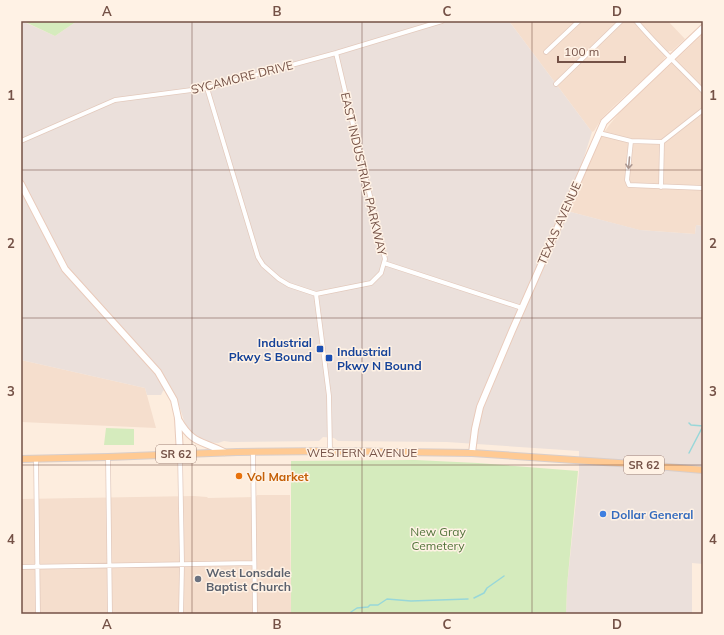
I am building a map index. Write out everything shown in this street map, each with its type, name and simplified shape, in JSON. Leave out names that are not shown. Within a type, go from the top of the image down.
[{"type":"main road","name":"WESTERN AVENUE","points":[[21,459],[224,452],[330,451],[472,453],[703,470]]},
{"type":"street","name":"SYCAMORE DRIVE","points":[[21,141],[115,100],[207,88],[336,53],[442,21]]},
{"type":"street","points":[[546,52],[579,21]]},
{"type":"street","points":[[556,84],[621,21]]},
{"type":"street","points":[[636,21],[659,48],[671,58],[703,91]]},
{"type":"street","name":"TEXAS AVENUE","points":[[472,453],[480,407],[604,122],[703,28]]},
{"type":"street","name":"EAST INDUSTRIAL PARKWAY","points":[[316,294],[370,283],[381,273],[385,259],[336,53]]},
{"type":"street","points":[[207,88],[258,257],[263,265],[279,279],[289,285],[316,294],[329,396],[330,451]]},
{"type":"street","points":[[599,133],[631,141],[662,142],[703,110]]},
{"type":"street","points":[[631,141],[627,180],[629,185],[703,188]]},
{"type":"street","points":[[661,187],[662,142]]},
{"type":"street","points":[[21,184],[64,269],[158,372],[174,400],[178,418],[180,454],[182,564],[181,614]]},
{"type":"street","points":[[384,263],[522,308]]},
{"type":"street","points":[[178,418],[184,428],[194,439],[224,452]]},
{"type":"street","points":[[253,452],[254,614]]},
{"type":"street","points":[[108,457],[110,614]]},
{"type":"street","points":[[36,459],[38,614]]},
{"type":"street","points":[[21,567],[254,563]]},
{"type":"shaded area","points":[[22,21],[55,36],[77,21],[509,21],[592,132],[567,211],[640,230],[695,234],[696,225],[703,226],[703,564],[692,563],[692,614],[566,614],[567,586],[579,472],[579,451],[447,442],[338,441],[334,438],[323,437],[319,441],[206,442],[191,433],[185,424],[178,402],[171,387],[163,391],[161,395],[147,395],[145,388],[21,360]]},
{"type":"shaded area","points":[[509,21],[668,21],[685,39],[672,51],[669,51],[662,62],[602,118],[592,132]]},
{"type":"shaded area","points":[[703,34],[703,226],[696,225],[695,234],[639,230],[567,211],[600,138],[610,124],[620,112]]},
{"type":"shaded area","points":[[21,360],[145,388],[156,428],[21,422]]},
{"type":"shaded area","points":[[257,495],[290,495],[291,614],[21,614],[21,499],[194,496],[208,498],[256,497]]},
{"type":"green space","points":[[23,21],[77,21],[55,36]]},
{"type":"green space","points":[[106,428],[134,429],[134,445],[104,445]]},
{"type":"green space","name":"New Gray Cemetery","points":[[415,460],[478,463],[578,471],[567,586],[566,614],[291,614],[291,461]]},
{"type":"waterway","points":[[689,423],[691,425],[703,426]]},
{"type":"waterway","points":[[689,453],[703,426]]},
{"type":"waterway","points":[[474,598],[484,593],[487,588],[504,576]]},
{"type":"waterway","points":[[351,612],[357,608],[378,605],[387,599],[411,601],[468,599]]},
{"type":"place","name":"Industrial Pkwy S Bound","points":[[320,349]]},
{"type":"place","name":"Industrial Pkwy N Bound","points":[[329,358]]},
{"type":"place","name":"Vol Market","points":[[239,476]]},
{"type":"place","name":"Dollar General","points":[[603,514]]},
{"type":"place","name":"West Lonsdale Baptist Church","points":[[198,579]]}]
